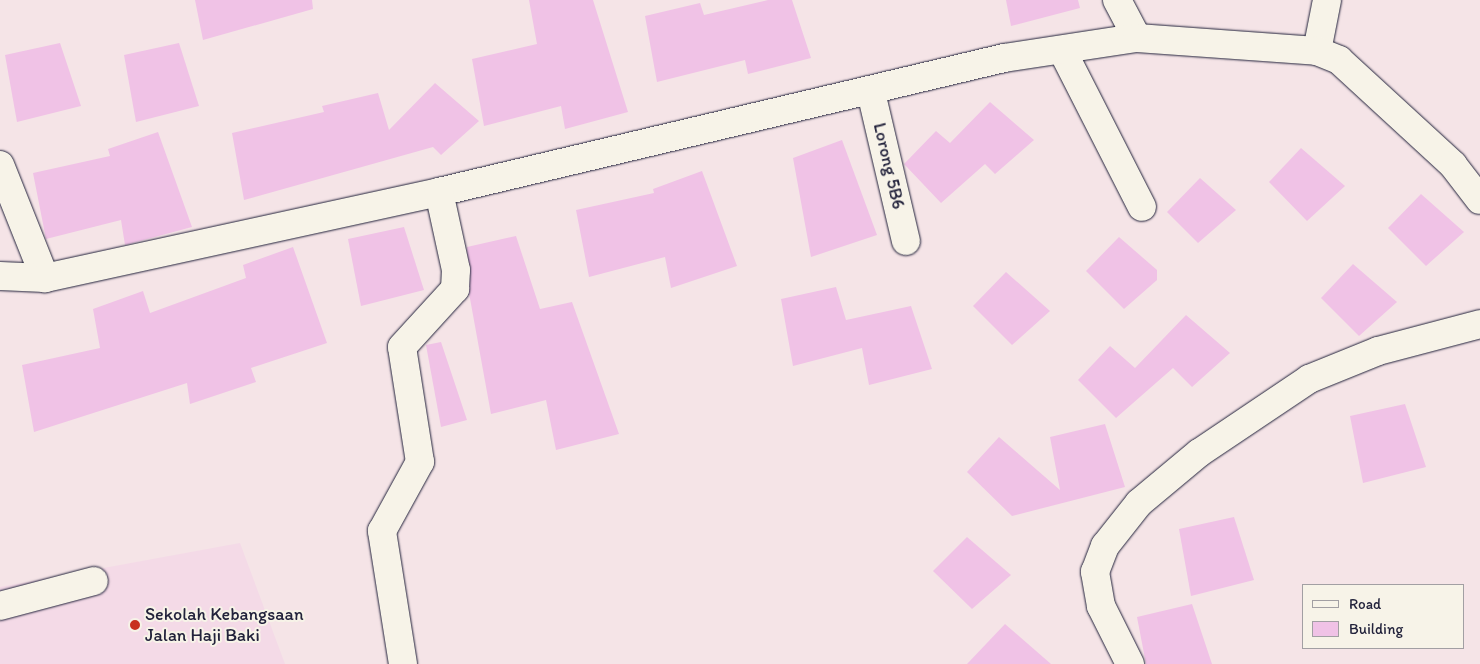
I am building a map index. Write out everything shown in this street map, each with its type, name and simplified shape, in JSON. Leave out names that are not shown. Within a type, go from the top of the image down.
[{"type":"street","points":[[1117,0],[1138,38]]},
{"type":"street","points":[[1317,51],[1327,0]]},
{"type":"street","points":[[0,276],[46,278],[439,192],[871,92],[1004,58],[1138,38],[1317,51],[1338,60],[1379,92],[1453,165],[1480,200]]},
{"type":"street","points":[[1062,50],[1142,207]]},
{"type":"street","name":"Lorong 5B6","points":[[871,92],[906,241]]},
{"type":"street","points":[[0,165],[46,278]]},
{"type":"street","points":[[403,664],[382,531],[420,462],[400,359],[402,347],[455,289],[456,270],[439,192]]},
{"type":"street","points":[[1130,664],[1101,606],[1095,572],[1105,546],[1139,503],[1199,453],[1309,379],[1378,351],[1480,324]]},
{"type":"street","points":[[0,606],[94,580]]},
{"type":"shaded area","name":"Sekolah Kebangsaan Jalan Haji Baki","points":[[240,543],[285,664],[0,664],[0,587]]},
{"type":"building","points":[[195,0],[312,0],[313,9],[203,40]]},
{"type":"building","points":[[529,0],[593,0],[628,112],[565,129],[561,106],[484,126],[472,59],[537,44]]},
{"type":"building","points":[[768,0],[792,0],[811,58],[748,74],[745,60],[657,82],[645,16],[700,3],[704,15]]},
{"type":"building","points":[[1006,0],[1078,0],[1080,8],[1011,26]]},
{"type":"building","points":[[60,43],[81,106],[17,122],[5,55]]},
{"type":"building","points":[[179,43],[199,106],[136,122],[124,55]]},
{"type":"building","points":[[435,83],[479,121],[441,155],[433,147],[244,200],[232,133],[324,112],[322,106],[378,93],[389,130]]},
{"type":"building","points":[[990,102],[1034,140],[995,174],[985,164],[941,203],[904,164],[936,131],[950,143]]},
{"type":"building","points":[[158,132],[192,227],[125,245],[121,220],[46,239],[33,173],[110,156],[108,149]]},
{"type":"building","points":[[842,140],[877,235],[811,257],[793,158]]},
{"type":"building","points":[[1301,148],[1345,186],[1307,221],[1269,182]]},
{"type":"building","points":[[702,171],[737,266],[671,288],[665,257],[589,277],[576,210],[654,193],[653,189]]},
{"type":"building","points":[[1200,178],[1236,210],[1198,243],[1167,212]]},
{"type":"building","points":[[1421,194],[1464,232],[1426,266],[1388,228]]},
{"type":"building","points":[[404,227],[424,290],[361,306],[348,239]]},
{"type":"building","points":[[516,236],[540,309],[572,302],[619,434],[556,450],[546,400],[491,414],[469,293],[467,247]]},
{"type":"building","points":[[1119,237],[1157,270],[1157,280],[1124,309],[1086,271]]},
{"type":"building","points":[[293,247],[327,343],[251,368],[256,382],[190,404],[187,383],[34,432],[22,365],[100,348],[93,309],[143,291],[150,313],[246,278],[243,265]]},
{"type":"building","points":[[1353,264],[1397,302],[1359,336],[1321,298]]},
{"type":"building","points":[[1006,272],[1050,311],[1012,345],[973,306]]},
{"type":"building","points":[[836,287],[846,320],[911,306],[932,369],[869,385],[862,348],[793,366],[781,299]]},
{"type":"building","points":[[1186,315],[1230,353],[1192,387],[1173,368],[1116,418],[1078,380],[1110,346],[1135,368]]},
{"type":"building","points":[[441,342],[467,420],[441,427],[426,345]]},
{"type":"building","points":[[1405,404],[1426,467],[1363,483],[1350,416]]},
{"type":"building","points":[[1105,424],[1125,487],[1012,516],[967,472],[999,437],[1060,490],[1050,437]]},
{"type":"building","points":[[1234,517],[1254,580],[1191,596],[1179,529]]},
{"type":"building","points":[[967,537],[1011,575],[972,609],[933,571]]},
{"type":"building","points":[[1192,604],[1212,664],[1146,664],[1137,617]]},
{"type":"building","points":[[1005,624],[1051,664],[967,664]]},
{"type":"place","name":"Sekolah Kebangsaan Jalan Haji Baki","points":[[135,625]]}]
